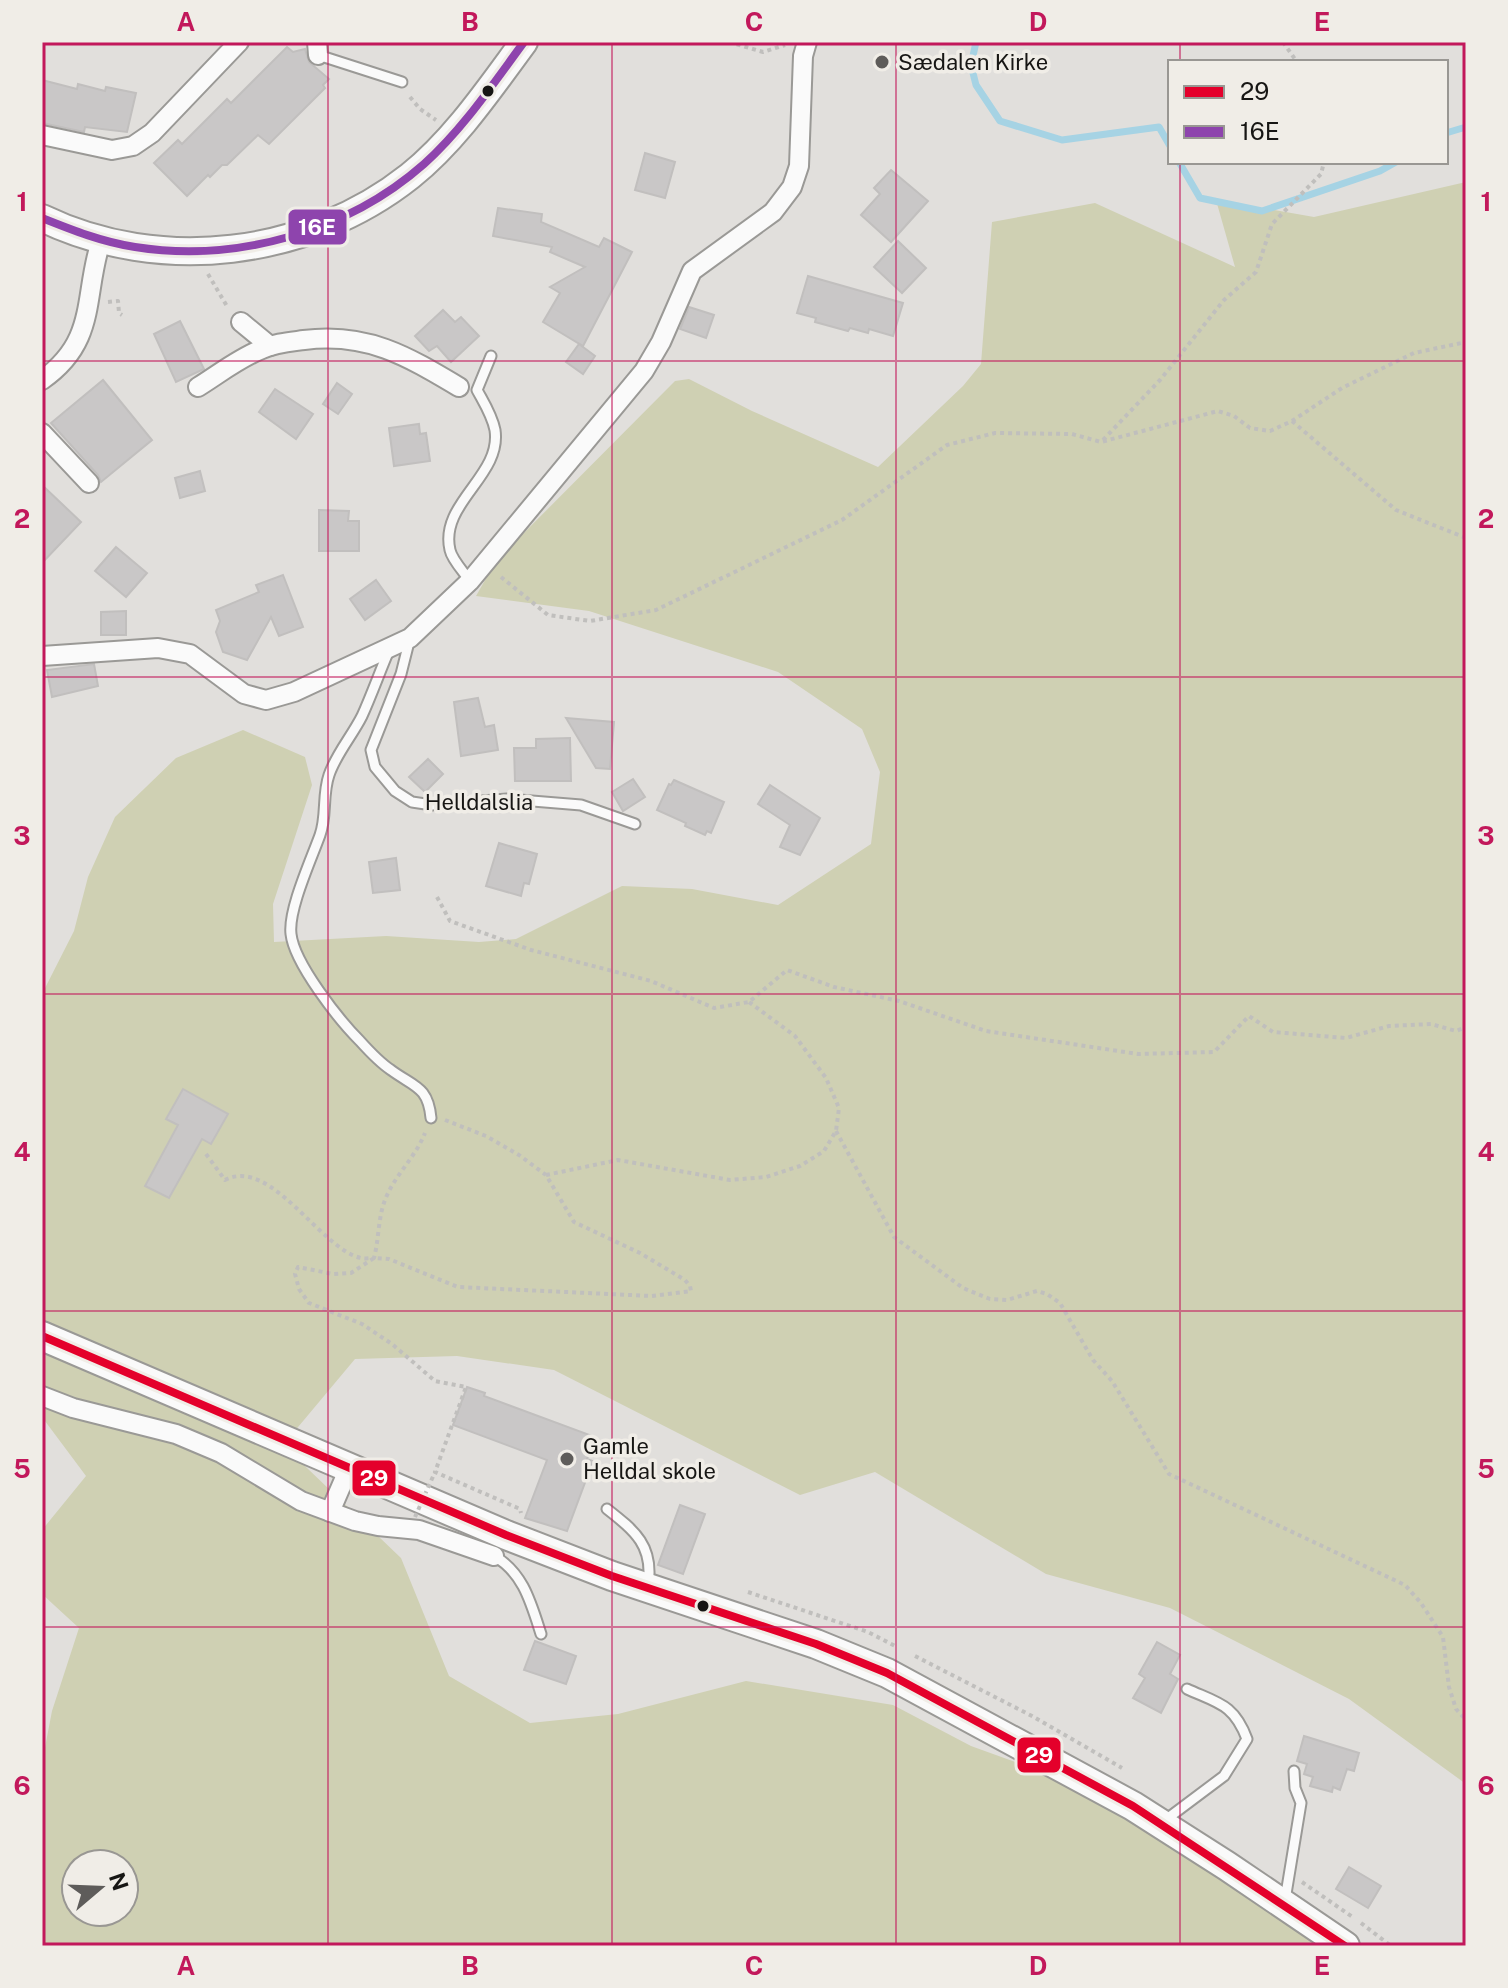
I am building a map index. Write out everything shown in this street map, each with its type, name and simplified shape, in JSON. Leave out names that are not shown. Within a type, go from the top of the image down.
[{"type":"main road","points":[[42,218],[101,241],[169,251],[247,247],[306,233],[346,216],[409,176],[432,156],[524,42]]},
{"type":"main road","points":[[42,1336],[506,1535],[648,1588],[778,1630],[887,1673],[1133,1806],[1345,1946]]},
{"type":"street","points":[[42,135],[112,150],[133,146],[152,133],[239,42]]},
{"type":"street","points":[[42,656],[143,649],[176,650],[202,661],[244,694],[266,700],[294,692],[410,638],[485,564],[644,371],[661,342],[692,271],[773,212],[792,187],[799,166],[803,56],[798,43]]},
{"type":"street","points":[[42,380],[62,367],[81,333],[101,241]]},
{"type":"street","points":[[241,322],[270,346]]},
{"type":"street","points":[[198,387],[270,346],[310,339],[348,338],[368,341],[431,370],[459,387]]},
{"type":"street","points":[[42,433],[89,483]]},
{"type":"street","points":[[42,1396],[73,1408],[176,1434],[221,1453],[301,1501],[330,1512],[378,1526],[419,1530],[494,1556]]},
{"type":"street","points":[[330,1512],[349,1468]]},
{"type":"lane","points":[[318,48],[400,81]]},
{"type":"lane","points":[[470,581],[450,551],[450,527],[458,508],[490,461],[496,433],[489,410],[477,390],[491,356]]},
{"type":"lane","name":"Helldalslia","points":[[410,638],[401,674],[371,750],[375,767],[395,791],[412,802],[432,805],[507,799],[581,805],[635,824]]},
{"type":"lane","points":[[390,648],[361,717],[329,774],[323,803],[323,829],[300,891],[291,936],[302,966],[314,984],[372,1054],[390,1070],[418,1086],[429,1101],[431,1118]]},
{"type":"lane","points":[[607,1509],[634,1531],[651,1562],[648,1588]]},
{"type":"lane","points":[[494,1556],[507,1563],[519,1578],[541,1634]]},
{"type":"lane","points":[[1161,1823],[1224,1776],[1247,1739],[1241,1723],[1230,1708],[1187,1689]]},
{"type":"lane","points":[[1284,1904],[1301,1803],[1295,1788],[1294,1771]]},
{"type":"path","points":[[729,42],[763,52],[798,43]]},
{"type":"path","points":[[1283,42],[1296,60]]},
{"type":"path","points":[[400,81],[420,109],[438,121]]},
{"type":"path","points":[[1101,442],[1160,380],[1224,300],[1256,272],[1272,224],[1321,174],[1324,164]]},
{"type":"path","points":[[205,268],[230,312],[241,322]]},
{"type":"path","points":[[105,303],[118,301],[122,315]]},
{"type":"path","points":[[485,564],[548,615],[590,621],[656,610],[842,520],[947,445],[995,433],[1072,434],[1101,442],[1218,411],[1234,416],[1250,428],[1270,431],[1292,421],[1342,388],[1414,353],[1466,342]]},
{"type":"path","points":[[1292,421],[1396,510],[1466,538]]},
{"type":"path","points":[[437,897],[450,921],[531,950],[651,981],[714,1008],[749,1002],[787,970],[834,987],[899,1001],[986,1031],[1138,1054],[1214,1052],[1249,1016],[1273,1032],[1346,1038],[1389,1026],[1431,1024],[1456,1031],[1466,1027]]},
{"type":"path","points":[[546,1175],[618,1160],[730,1180],[766,1177],[800,1166],[824,1151],[836,1131],[839,1108],[826,1078],[795,1036],[749,1002]]},
{"type":"path","points":[[206,1154],[225,1180],[244,1175],[256,1178],[361,1258],[389,1259],[458,1287],[652,1296],[691,1291],[685,1280],[674,1273],[574,1222],[546,1175],[519,1155],[486,1136],[443,1119],[431,1118]]},
{"type":"path","points":[[836,1131],[894,1237],[963,1288],[990,1299],[1007,1300],[1037,1291],[1060,1303],[1093,1360],[1112,1381],[1169,1474],[1405,1585],[1443,1637],[1449,1687],[1456,1709],[1466,1720]]},
{"type":"path","points":[[415,1517],[466,1387],[435,1381],[392,1344],[362,1324],[309,1303],[299,1289],[295,1274],[298,1267],[333,1274],[351,1273],[374,1258],[389,1189],[417,1153],[425,1133]]},
{"type":"path","points":[[435,1472],[512,1506]]},
{"type":"green space","points":[[1466,182],[1466,1784],[1349,1699],[1170,1608],[1046,1574],[875,1472],[800,1495],[554,1370],[457,1356],[355,1359],[283,1445],[401,1558],[449,1676],[530,1723],[618,1714],[746,1681],[893,1705],[971,1746],[1095,1791],[1325,1946],[42,1946],[42,1763],[52,1711],[79,1628],[42,1594],[42,1530],[86,1476],[42,1417],[42,994],[74,931],[88,877],[115,817],[176,758],[243,730],[305,757],[312,785],[273,904],[274,942],[386,936],[479,942],[516,939],[622,886],[692,889],[778,905],[871,844],[880,772],[862,729],[778,672],[589,611],[476,596],[496,561],[675,381],[689,379],[752,411],[878,467],[963,386],[981,364],[992,222],[1095,203],[1235,267],[1216,200],[1314,217]]},
{"type":"building","points":[[287,47],[293,52],[305,49],[309,62],[329,79],[323,85],[325,88],[269,144],[258,135],[227,165],[222,165],[210,177],[208,175],[187,196],[154,163],[178,140],[182,144],[227,99],[231,103]]},
{"type":"building","points":[[42,80],[77,89],[78,84],[105,91],[106,87],[136,93],[127,132],[85,127],[84,132],[42,123]]},
{"type":"building","points":[[645,153],[675,162],[665,198],[635,190]]},
{"type":"building","points":[[891,170],[928,201],[891,242],[861,215],[880,194],[874,188]]},
{"type":"building","points":[[498,208],[542,214],[541,222],[599,247],[604,238],[632,252],[583,346],[543,322],[560,293],[550,287],[585,267],[550,252],[552,247],[493,236]]},
{"type":"building","points":[[898,241],[926,268],[902,293],[874,267]]},
{"type":"building","points":[[808,276],[903,303],[893,336],[869,329],[868,333],[850,328],[848,331],[815,322],[816,318],[797,313]]},
{"type":"building","points":[[689,307],[714,315],[706,338],[680,329]]},
{"type":"building","points":[[443,310],[455,322],[461,317],[479,336],[451,362],[437,346],[429,351],[415,336]]},
{"type":"building","points":[[180,321],[204,369],[176,382],[154,334]]},
{"type":"building","points":[[579,344],[595,356],[583,374],[566,362]]},
{"type":"building","points":[[103,380],[152,440],[101,482],[51,423]]},
{"type":"building","points":[[337,383],[352,394],[338,414],[323,404]]},
{"type":"building","points":[[275,389],[313,414],[296,439],[259,412]]},
{"type":"building","points":[[419,424],[420,434],[426,433],[430,461],[394,466],[389,428]]},
{"type":"building","points":[[200,471],[205,491],[180,498],[175,478]]},
{"type":"building","points":[[42,485],[81,522],[42,563]]},
{"type":"building","points":[[319,510],[349,511],[348,521],[359,521],[359,551],[319,551]]},
{"type":"building","points":[[116,547],[147,573],[126,597],[95,571]]},
{"type":"building","points":[[283,575],[303,627],[279,636],[271,617],[247,660],[223,652],[216,632],[220,621],[216,610],[259,592],[256,585]]},
{"type":"building","points":[[376,580],[391,601],[365,620],[350,599]]},
{"type":"building","points":[[126,611],[126,635],[101,635],[101,612]]},
{"type":"building","points":[[94,664],[98,686],[52,697],[47,670]]},
{"type":"building","points":[[478,698],[485,727],[494,725],[498,750],[461,756],[454,702]]},
{"type":"building","points":[[566,718],[614,722],[610,769],[596,768]]},
{"type":"building","points":[[570,738],[571,781],[515,781],[514,748],[536,748],[536,739]]},
{"type":"building","points":[[428,759],[443,774],[425,792],[409,777]]},
{"type":"building","points":[[633,779],[645,797],[623,811],[612,792]]},
{"type":"building","points":[[674,780],[724,802],[711,833],[707,831],[705,835],[657,810]]},
{"type":"building","points":[[770,785],[820,818],[800,855],[780,847],[790,825],[758,804]]},
{"type":"building","points":[[499,843],[537,854],[529,884],[524,883],[521,896],[486,886]]},
{"type":"building","points":[[396,858],[400,890],[373,893],[369,862]]},
{"type":"building","points":[[183,1089],[228,1114],[211,1144],[202,1139],[169,1198],[145,1186],[178,1125],[166,1119]]},
{"type":"building","name":"Gamle Helldal skole","points":[[467,1387],[595,1437],[587,1459],[593,1461],[567,1531],[525,1518],[547,1460],[453,1425]]},
{"type":"building","points":[[680,1505],[705,1514],[683,1574],[658,1565]]},
{"type":"building","points":[[535,1641],[576,1656],[566,1684],[524,1670]]},
{"type":"building","points":[[1157,1642],[1180,1655],[1170,1674],[1178,1679],[1161,1713],[1133,1698],[1145,1678],[1139,1674]]},
{"type":"building","points":[[1304,1736],[1359,1753],[1354,1771],[1347,1769],[1340,1790],[1333,1787],[1332,1792],[1310,1786],[1313,1777],[1304,1774],[1307,1764],[1297,1761]]},
{"type":"building","points":[[1349,1867],[1381,1886],[1368,1908],[1336,1889]]},
{"type":"waterway","points":[[976,42],[971,65],[976,85],[1000,121],[1062,140],[1159,127],[1168,143]]},
{"type":"waterway","points":[[1448,132],[1466,127]]},
{"type":"waterway","points":[[1180,164],[1200,198],[1262,211],[1392,164]]},
{"type":"transit line","name":"16E","points":[[42,218],[111,242],[173,251],[251,246],[325,224],[361,208],[394,188],[424,164],[465,121],[524,42]]},
{"type":"transit line","name":"29","points":[[42,1336],[506,1535],[612,1576],[816,1644],[887,1673],[1133,1806],[1345,1946]]},
{"type":"place","name":"Sædalen Kirke","points":[[882,62]]},
{"type":"place","name":"Gamle Helldal skole","points":[[567,1459]]}]
